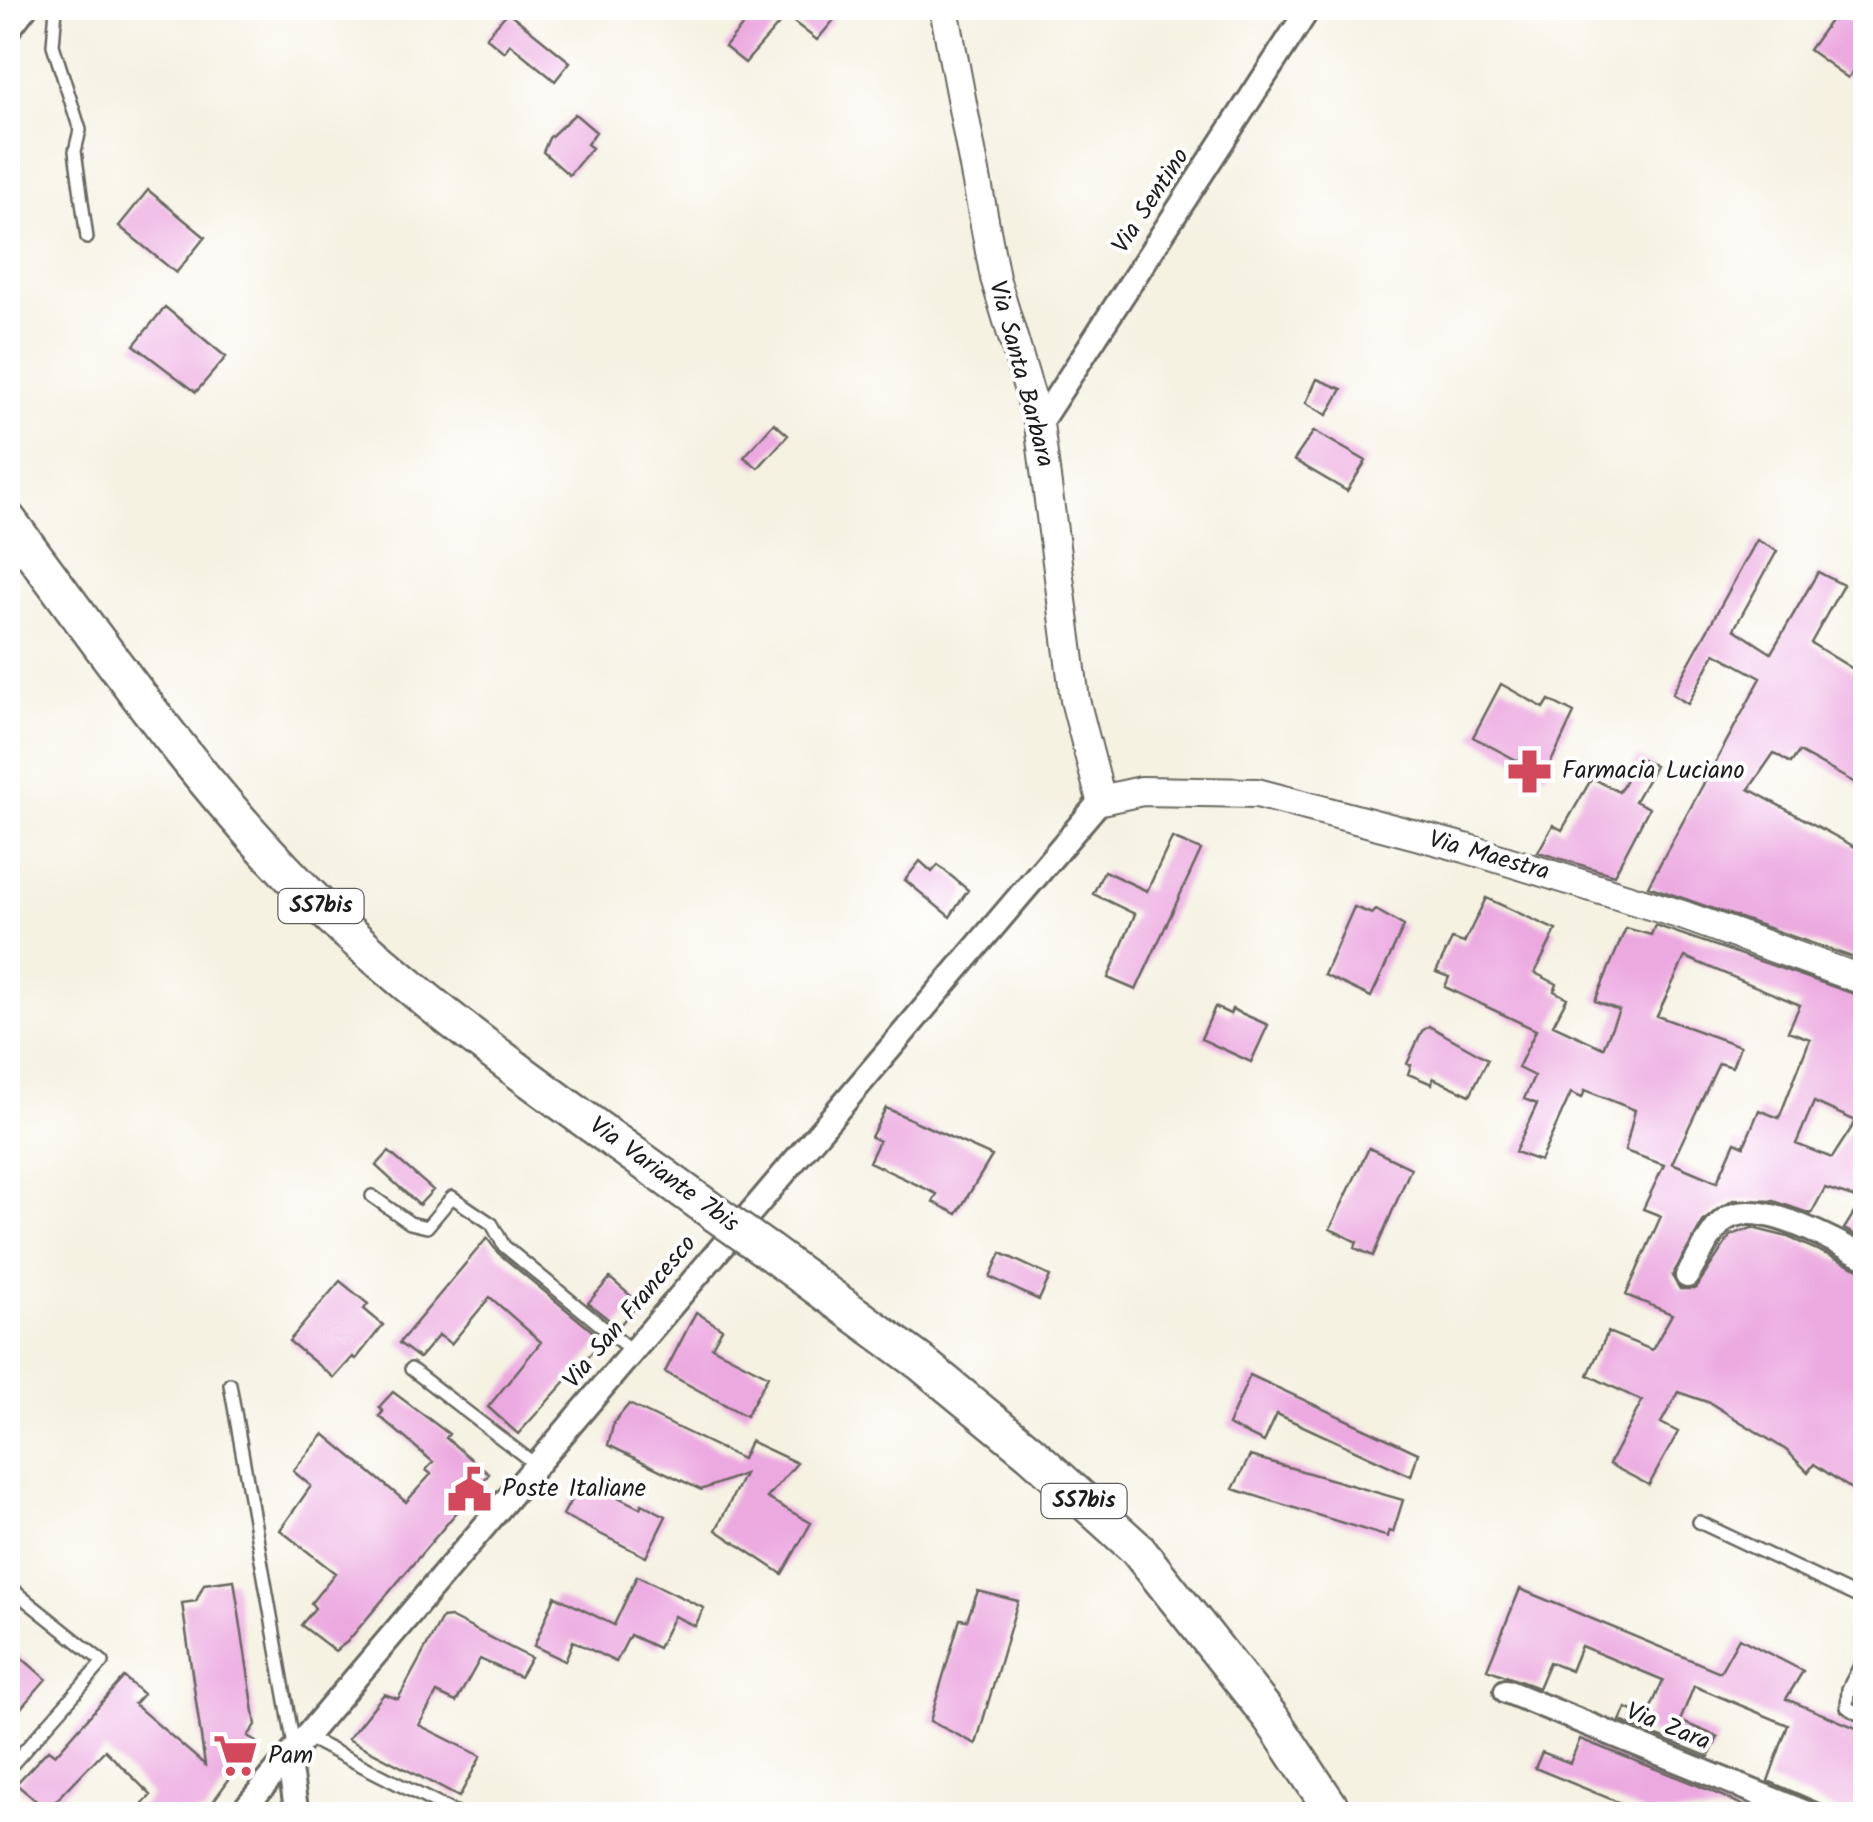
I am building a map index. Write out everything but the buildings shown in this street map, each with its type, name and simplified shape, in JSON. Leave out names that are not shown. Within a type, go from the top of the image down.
[{"type":"main road","name":"Via Variante 7bis","points":[[8,520],[206,782],[301,888],[403,983],[920,1362],[1032,1453],[1137,1549],[1271,1718],[1334,1814]]},
{"type":"street","points":[[8,30],[25,8]]},
{"type":"street","name":"Via Santa Barbara","points":[[944,8],[995,278],[1039,424],[1075,700],[1100,800]]},
{"type":"street","name":"Via Sentino","points":[[1039,424],[1309,8]]},
{"type":"street","name":"Via Maestra","points":[[1100,800],[1142,792],[1256,793],[1465,848],[1682,914],[1866,981]]},
{"type":"street","name":"Via San Francesco","points":[[240,1814],[1100,800]]},
{"type":"street","points":[[1688,1276],[1720,1224],[1731,1216],[1746,1214],[1796,1223],[1866,1257]]},
{"type":"street","name":"Via Zara","points":[[1506,1691],[1809,1814]]},
{"type":"street","points":[[296,1748],[297,1814]]},
{"type":"lane","points":[[56,8],[53,46],[80,130],[75,151],[87,238]]},
{"type":"lane","points":[[372,1196],[410,1223],[427,1227],[452,1196],[492,1224],[504,1246],[633,1352]]},
{"type":"lane","points":[[411,1369],[536,1466]]},
{"type":"lane","points":[[230,1384],[296,1748],[457,1814]]},
{"type":"lane","points":[[1698,1522],[1866,1601]]},
{"type":"lane","points":[[8,1586],[102,1662],[8,1768]]},
{"type":"lane","points":[[1866,1654],[1846,1699],[1847,1707],[1866,1718]]},
{"type":"place","name":"Farmacia Luciano","points":[[1529,771]]},
{"type":"place","name":"Poste Italiane","points":[[469,1489]]},
{"type":"place","name":"Pam","points":[[235,1756]]}]
